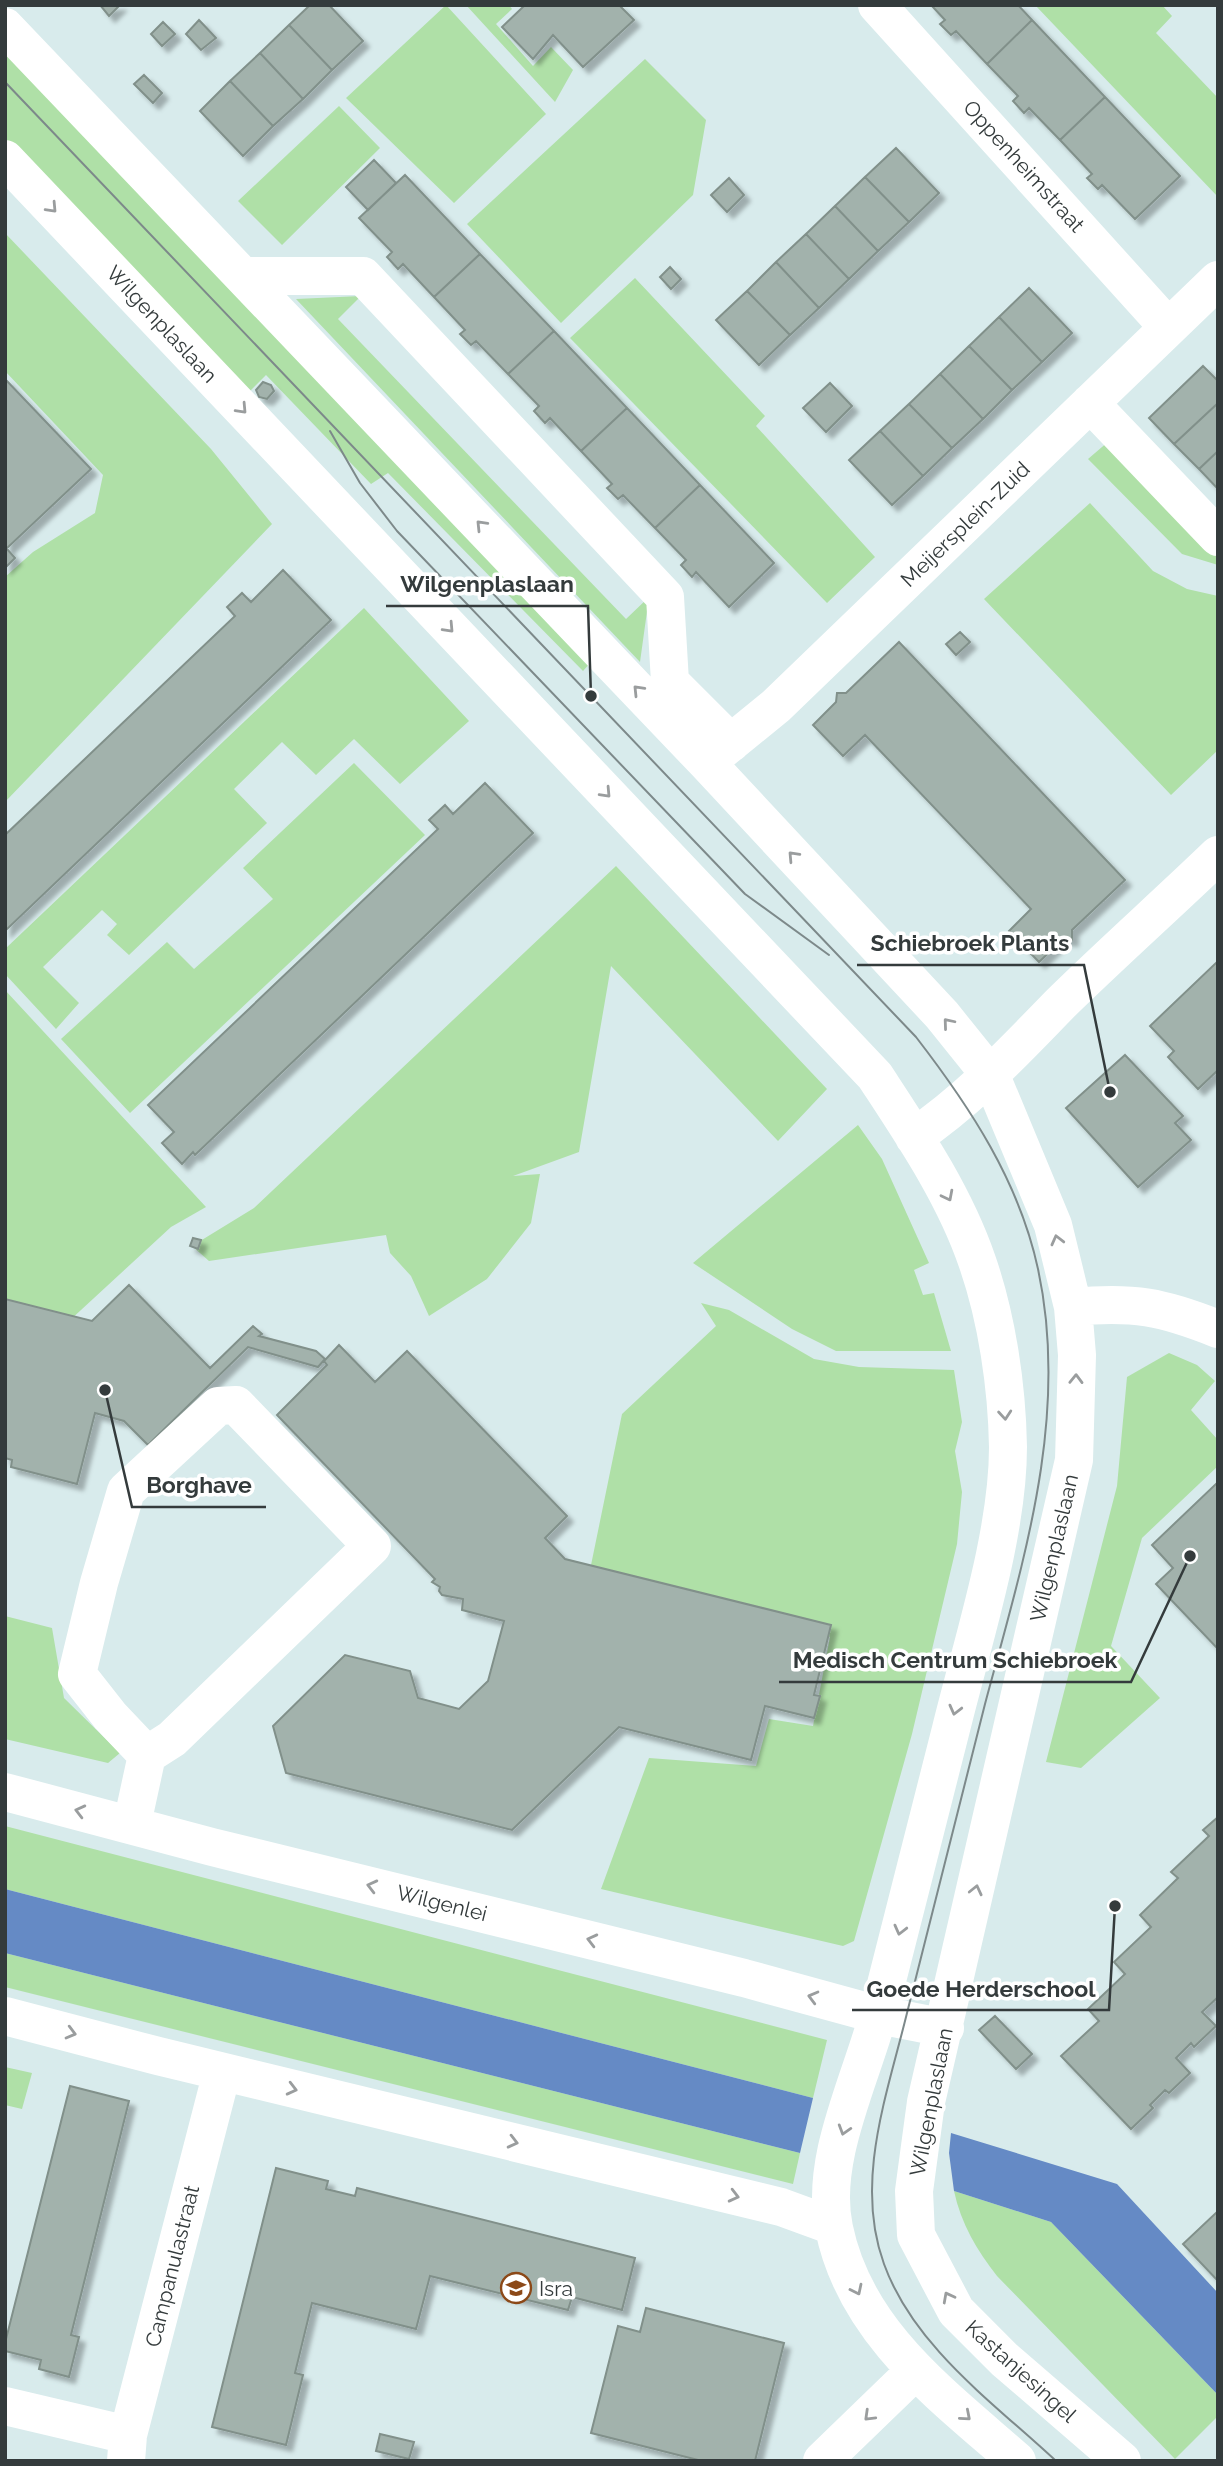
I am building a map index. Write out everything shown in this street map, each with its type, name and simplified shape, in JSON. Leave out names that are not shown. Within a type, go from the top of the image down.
[{"type":"street","name":"Oppenheimstraat","points":[[877,5],[1168,327]]},
{"type":"street","name":"Wilgenplaslaan","points":[[5,27],[245,276],[719,752],[991,1076],[1053,1225],[1073,1307],[1077,1355],[1074,1460],[926,2102],[914,2191]]},
{"type":"street","name":"Wilgenplaslaan","points":[[5,159],[875,1076],[949,1198],[977,1260],[1000,1364],[1008,1449],[997,1543],[879,2015],[830,2175],[833,2226]]},
{"type":"street","name":"Wilgenplaslaan","points":[[245,276],[363,276],[665,597],[670,682],[719,752]]},
{"type":"street","name":"Meijersplein-Zuid","points":[[719,752],[776,706],[1218,280]]},
{"type":"street","points":[[1090,402],[1218,537]]},
{"type":"street","points":[[914,1137],[944,1117],[991,1076],[1062,1003],[1218,855]]},
{"type":"street","points":[[1073,1307],[1116,1303],[1168,1310],[1218,1329]]},
{"type":"street","points":[[132,1824],[147,1755],[172,1739],[372,1546],[236,1405],[218,1406],[126,1491],[99,1583],[77,1674],[110,1716],[147,1755]]},
{"type":"street","name":"Wilgenlei","points":[[5,1791],[212,1847],[744,1978],[879,2015],[945,2028]]},
{"type":"street","points":[[5,2016],[222,2072],[781,2207],[833,2226],[843,2261],[873,2323],[915,2371],[1017,2461]]},
{"type":"street","name":"Campanulastraat","points":[[127,2448],[222,2072]]},
{"type":"street","name":"Kastanjesingel","points":[[914,2191],[916,2235],[956,2311],[1004,2360],[1122,2461]]},
{"type":"street","points":[[822,2461],[915,2371]]},
{"type":"street","points":[[5,2406],[127,2448]]},
{"type":"green space","points":[[446,5],[546,114],[454,203],[346,98]]},
{"type":"green space","points":[[466,5],[509,5],[512,9],[496,24],[533,66],[551,47],[573,70],[555,102]]},
{"type":"green space","points":[[1035,5],[1162,5],[1172,16],[1156,33],[1218,98],[1218,197]]},
{"type":"green space","points":[[5,44],[592,661],[583,671],[388,473],[371,484],[266,375],[245,396],[5,144]]},
{"type":"green space","points":[[645,59],[706,120],[693,195],[561,323],[467,224]]},
{"type":"green space","points":[[339,106],[380,148],[282,245],[238,201]]},
{"type":"green space","points":[[5,233],[211,449],[272,524],[5,802],[5,577],[33,552],[95,513],[103,475],[5,371]]},
{"type":"green space","points":[[635,278],[765,416],[756,426],[875,557],[827,603],[570,338]]},
{"type":"green space","points":[[361,296],[338,319],[626,619],[649,597],[640,662],[296,299]]},
{"type":"green space","points":[[1109,441],[1218,551],[1218,565],[1182,554],[1088,459]]},
{"type":"green space","points":[[1090,503],[1153,571],[1187,589],[1218,596],[1218,750],[1171,795],[984,599]]},
{"type":"green space","points":[[364,608],[469,721],[400,784],[354,739],[316,775],[282,742],[234,789],[267,823],[129,955],[107,935],[117,924],[102,910],[43,967],[79,1003],[56,1029],[5,974],[5,949]]},
{"type":"green space","points":[[354,763],[425,835],[130,1113],[61,1039],[167,942],[194,969],[273,899],[243,868]]},
{"type":"green space","points":[[616,866],[827,1089],[778,1141],[611,966],[579,1152],[513,1176],[540,1174],[531,1223],[487,1279],[429,1316],[411,1276],[390,1253],[386,1235],[209,1261],[192,1246],[254,1208]]},
{"type":"green space","points":[[5,990],[206,1207],[171,1227],[68,1322],[5,1303]]},
{"type":"green space","points":[[858,1125],[882,1159],[929,1263],[914,1270],[923,1295],[934,1293],[951,1351],[836,1351],[792,1329],[693,1263]]},
{"type":"green space","points":[[701,1303],[729,1310],[814,1359],[859,1367],[954,1370],[962,1422],[955,1451],[962,1492],[957,1544],[912,1734],[854,1941],[843,1946],[601,1889],[649,1758],[756,1766],[769,1719],[813,1726],[830,1637],[590,1570],[622,1414],[716,1326]]},
{"type":"green space","points":[[1169,1353],[1197,1365],[1215,1381],[1191,1410],[1218,1440],[1218,1466],[1142,1538],[1111,1646],[1160,1698],[1081,1768],[1046,1762],[1117,1486],[1127,1377]]},
{"type":"green space","points":[[5,1616],[52,1628],[64,1698],[120,1753],[108,1763],[5,1739]]},
{"type":"green space","points":[[5,1826],[827,2040],[813,2098],[5,1889]]},
{"type":"green space","points":[[5,1953],[800,2153],[793,2184],[5,1987]]},
{"type":"green space","points":[[5,2067],[32,2073],[22,2109],[5,2105]]},
{"type":"green space","points":[[954,2191],[1051,2222],[1218,2395],[1218,2416],[1175,2459],[997,2276],[971,2236]]},
{"type":"water","points":[[5,1889],[813,2098],[800,2153],[5,1953]]},
{"type":"water","points":[[951,2133],[1117,2184],[1218,2293],[1218,2395],[1051,2222],[954,2191],[949,2153]]},
{"type":"building","points":[[100,5],[120,5],[109,16]]},
{"type":"building","points":[[310,5],[329,5],[363,41],[332,70],[289,25]]},
{"type":"building","points":[[525,5],[619,5],[634,20],[583,67],[553,35],[533,59],[502,27]]},
{"type":"building","points":[[931,5],[1018,5],[1032,20],[987,64],[956,31],[951,35],[940,24],[945,20]]},
{"type":"building","points":[[199,20],[216,38],[201,50],[186,34]]},
{"type":"building","points":[[1032,20],[1105,97],[1060,140],[1029,108],[1024,113],[1013,101],[1018,96],[987,64]]},
{"type":"building","points":[[163,22],[175,34],[162,46],[151,34]]},
{"type":"building","points":[[289,25],[332,70],[303,99],[260,53]]},
{"type":"building","points":[[260,53],[303,99],[273,126],[230,81]]},
{"type":"building","points":[[144,75],[162,93],[153,103],[134,84]]},
{"type":"building","points":[[230,81],[273,126],[243,156],[200,111]]},
{"type":"building","points":[[1105,97],[1180,176],[1135,219],[1102,185],[1098,189],[1087,178],[1092,174],[1060,140]]},
{"type":"building","points":[[896,148],[939,193],[909,222],[865,177]]},
{"type":"building","points":[[374,160],[396,183],[368,210],[346,187]]},
{"type":"building","points":[[405,175],[480,254],[434,297],[403,264],[398,269],[387,257],[392,252],[359,218]]},
{"type":"building","points":[[865,177],[909,222],[878,251],[835,206]]},
{"type":"building","points":[[729,178],[744,195],[727,212],[711,195]]},
{"type":"building","points":[[835,206],[878,251],[849,279],[806,234]]},
{"type":"building","points":[[806,234],[849,279],[819,308],[776,262]]},
{"type":"building","points":[[480,254],[554,331],[508,374],[476,341],[471,345],[460,334],[465,330],[434,297]]},
{"type":"building","points":[[776,262],[819,308],[790,335],[747,291]]},
{"type":"building","points":[[670,267],[681,279],[671,289],[660,277]]},
{"type":"building","points":[[1029,288],[1072,333],[1042,362],[999,317]]},
{"type":"building","points":[[747,291],[790,335],[759,365],[716,320]]},
{"type":"building","points":[[999,317],[1042,362],[1012,390],[969,346]]},
{"type":"building","points":[[554,331],[627,408],[581,451],[550,418],[545,423],[534,411],[539,406],[508,374]]},
{"type":"building","points":[[969,346],[1012,390],[983,419],[940,374]]},
{"type":"building","points":[[1203,366],[1218,381],[1218,403],[1174,444],[1149,418]]},
{"type":"building","points":[[940,374],[983,419],[952,448],[909,404]]},
{"type":"building","points":[[5,379],[91,469],[5,550]]},
{"type":"building","points":[[263,382],[271,385],[274,391],[267,399],[259,397],[256,390]]},
{"type":"building","points":[[830,383],[852,406],[826,432],[803,408]]},
{"type":"building","points":[[1218,403],[1218,451],[1199,469],[1174,444]]},
{"type":"building","points":[[909,404],[952,448],[923,476],[880,431]]},
{"type":"building","points":[[627,408],[700,485],[655,528],[623,495],[618,499],[607,488],[612,484],[581,451]]},
{"type":"building","points":[[880,431],[923,476],[892,505],[849,460]]},
{"type":"building","points":[[1218,451],[1218,489],[1199,469]]},
{"type":"building","points":[[700,485],[774,563],[729,607],[696,572],[692,577],[681,565],[686,560],[655,528]]},
{"type":"building","points":[[5,550],[15,558],[5,568]]},
{"type":"building","points":[[283,570],[331,620],[5,931],[5,835],[235,616],[227,607],[242,593],[251,602]]},
{"type":"building","points":[[960,632],[970,642],[956,655],[946,644]]},
{"type":"building","points":[[899,642],[1125,880],[1072,930],[1072,940],[1063,939],[1039,962],[1009,931],[1031,909],[865,735],[843,756],[813,725],[836,702],[837,693],[846,693]]},
{"type":"building","points":[[485,783],[533,833],[195,1155],[193,1152],[182,1164],[162,1143],[174,1132],[148,1105],[438,829],[429,820],[445,805],[453,814]]},
{"type":"building","points":[[1218,961],[1218,1070],[1198,1089],[1168,1057],[1174,1051],[1150,1026]]},
{"type":"building","points":[[1125,1055],[1183,1116],[1175,1123],[1191,1140],[1138,1187],[1066,1108]]},
{"type":"building","points":[[193,1238],[201,1240],[198,1249],[190,1246]]},
{"type":"building","points":[[129,1285],[210,1368],[253,1326],[262,1334],[259,1336],[316,1351],[325,1359],[318,1367],[248,1347],[148,1445],[124,1421],[95,1413],[77,1484],[11,1467],[12,1460],[5,1458],[5,1299],[92,1321]]},
{"type":"building","points":[[339,1345],[375,1382],[407,1351],[567,1516],[545,1538],[565,1559],[831,1625],[814,1695],[820,1696],[814,1718],[765,1706],[751,1760],[619,1727],[512,1830],[286,1773],[273,1726],[345,1655],[410,1671],[418,1698],[459,1709],[488,1681],[504,1621],[462,1610],[463,1599],[442,1595],[440,1587],[432,1582],[435,1579],[277,1415],[327,1365],[324,1361]]},
{"type":"building","points":[[1218,1482],[1218,1649],[1156,1584],[1173,1568],[1152,1545]]},
{"type":"building","points":[[1218,1817],[1218,1997],[1202,2012],[1216,2026],[1194,2047],[1191,2043],[1176,2058],[1190,2073],[1169,2093],[1165,2090],[1150,2105],[1153,2108],[1131,2129],[1061,2056],[1099,2021],[1088,2009],[1125,1974],[1114,1962],[1151,1927],[1140,1915],[1178,1878],[1171,1872],[1209,1836],[1203,1830]]},
{"type":"building","points":[[995,2016],[1032,2054],[1016,2069],[979,2030]]},
{"type":"building","points":[[70,2086],[129,2101],[71,2335],[79,2337],[69,2377],[39,2369],[41,2360],[5,2351],[5,2343]]},
{"type":"building","points":[[276,2168],[328,2181],[326,2189],[355,2196],[357,2188],[635,2258],[622,2310],[572,2297],[568,2310],[430,2276],[416,2329],[312,2303],[295,2373],[303,2375],[286,2445],[212,2427]]},
{"type":"building","points":[[1218,2211],[1218,2281],[1183,2244]]},
{"type":"building","points":[[646,2308],[784,2343],[755,2461],[702,2461],[591,2433],[618,2326],[640,2332]]},
{"type":"building","points":[[380,2434],[414,2442],[409,2459],[376,2451]]},
{"type":"tram line","points":[[5,82],[916,1037],[973,1118],[1019,1205],[1038,1269],[1046,1324],[1049,1379],[1038,1489],[1014,1597],[883,2107],[873,2170],[872,2202],[884,2264],[897,2294],[915,2322],[958,2372],[1056,2461]]},
{"type":"tram line","points":[[330,431],[360,483],[397,531],[745,894],[829,955]]},
{"type":"place","name":"Wilgenplaslaan","points":[[591,696]]},
{"type":"place","name":"Schiebroek Plants","points":[[1110,1092]]},
{"type":"place","name":"Borghave","points":[[105,1390]]},
{"type":"place","name":"Medisch Centrum Schiebroek","points":[[1190,1556]]},
{"type":"place","name":"Goede Herderschool","points":[[1115,1906]]},
{"type":"place","name":"Isra","points":[[516,2288]]}]
